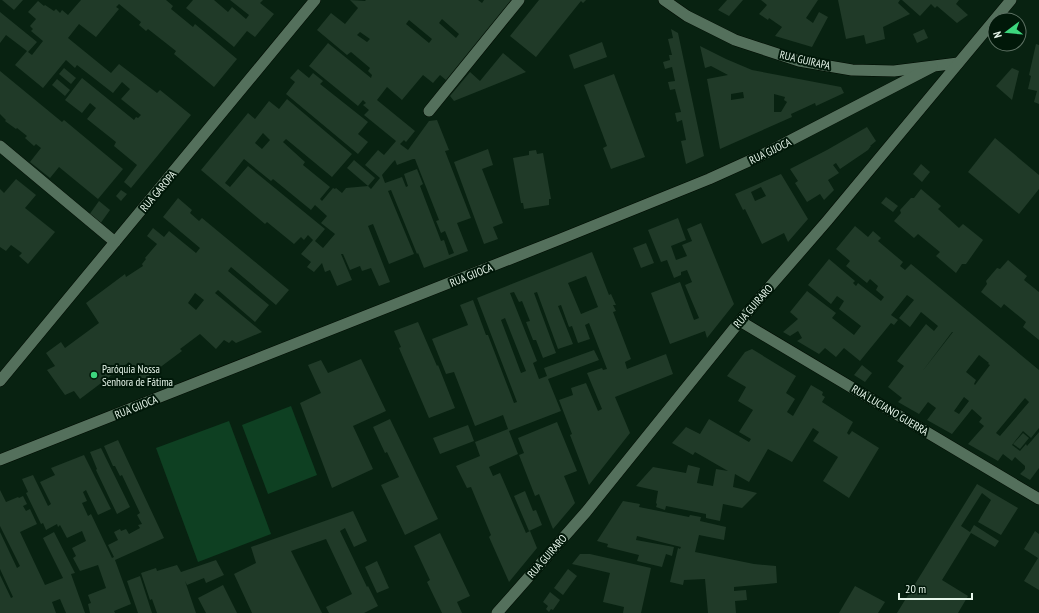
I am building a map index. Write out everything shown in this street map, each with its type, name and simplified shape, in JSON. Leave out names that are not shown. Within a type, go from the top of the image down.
[{"type":"street","name":"RUA GAROPA","points":[[0,381],[315,0]]},
{"type":"street","points":[[429,111],[519,0]]},
{"type":"street","name":"RUA GUIRAPA","points":[[664,0],[687,16],[735,40],[799,61],[852,70],[894,71],[958,63]]},
{"type":"street","name":"RUA GUIRARO","points":[[498,613],[586,512],[740,321],[827,220],[1011,0]]},
{"type":"street","name":"RUA GIJOCA","points":[[0,460],[709,179],[762,155],[932,67]]},
{"type":"street","points":[[0,146],[115,242]]},
{"type":"street","name":"RUA LUCIANO GUERRA","points":[[740,321],[1039,499]]},
{"type":"green space","points":[[291,406],[317,475],[268,494],[242,425]]},
{"type":"green space","points":[[229,421],[271,534],[198,562],[156,448]]},
{"type":"building","points":[[2,0],[23,0],[14,10]]},
{"type":"building","points":[[81,0],[166,0],[173,6],[171,9],[193,27],[195,24],[237,59],[214,87],[174,54],[176,51],[148,29],[146,31],[139,25],[141,22],[119,4],[116,7],[119,9],[96,37],[79,24],[68,38],[111,73],[119,64],[157,93],[160,90],[191,115],[131,188],[124,182],[137,165],[114,146],[116,142],[87,119],[96,108],[90,103],[82,113],[65,100],[82,78],[134,120],[136,117],[138,118],[141,115],[121,99],[130,89],[122,82],[113,93],[77,65],[75,68],[66,60],[43,88],[15,65],[27,51],[6,35],[0,43],[0,12],[37,42],[28,52],[32,55],[43,41],[31,31],[33,29],[30,26],[36,19],[28,12],[38,1],[54,11],[56,9],[60,13],[62,10],[68,15]]},
{"type":"building","points":[[193,0],[214,0],[228,12],[232,7],[246,19],[249,15],[230,0],[263,0],[260,3],[274,14],[255,37],[247,31],[234,47],[186,8]]},
{"type":"building","points":[[350,0],[478,0],[482,3],[484,0],[511,0],[446,80],[440,75],[433,83],[423,75],[402,100],[387,87],[377,100],[415,131],[406,142],[404,140],[400,144],[408,150],[429,121],[437,120],[449,150],[445,151],[471,218],[457,223],[468,251],[424,268],[391,190],[388,191],[414,254],[389,264],[373,224],[368,226],[390,282],[379,286],[371,268],[362,271],[360,266],[350,270],[343,254],[341,254],[352,280],[337,286],[330,270],[325,272],[322,263],[314,272],[307,267],[311,262],[301,254],[313,240],[308,235],[304,240],[301,237],[294,244],[267,222],[265,224],[201,170],[248,113],[255,119],[269,101],[279,109],[287,99],[352,154],[332,177],[286,139],[283,142],[305,162],[303,165],[330,187],[320,199],[322,201],[333,188],[336,188],[342,193],[346,188],[368,186],[371,189],[380,178],[365,165],[378,150],[384,155],[396,141],[364,115],[369,110],[363,105],[366,103],[363,100],[358,106],[309,66],[328,43],[371,78],[372,75],[368,71],[370,68],[351,52],[347,55],[317,30],[331,13],[345,24],[358,8]],"holes":[[[442,19],[459,34],[456,38],[439,23]],[[409,20],[432,39],[429,43],[406,24]],[[360,32],[370,39],[367,42],[357,35]],[[263,133],[270,140],[262,149],[255,143]],[[244,159],[271,181],[273,179],[311,210],[315,205],[327,216],[321,223],[335,234],[323,248],[315,241],[325,229],[248,166],[230,187],[225,183]],[[415,159],[439,220],[436,221],[441,233],[445,231],[454,253],[449,255],[444,240],[441,241],[420,186],[423,184],[417,169],[404,174],[408,186],[406,187],[402,177],[385,183],[382,175],[395,160],[397,165]]]},
{"type":"building","points":[[539,0],[586,0],[583,3],[581,1],[536,57],[510,36]]},
{"type":"building","points":[[727,0],[743,0],[729,16],[718,10]]},
{"type":"building","points":[[761,0],[818,0],[806,18],[813,23],[819,12],[828,17],[812,47],[775,36],[782,27],[769,18],[768,20],[759,14],[767,5]]},
{"type":"building","points":[[838,0],[900,0],[898,3],[910,14],[883,27],[885,39],[866,44],[864,35],[846,39]]},
{"type":"building","points":[[902,0],[959,0],[956,4],[968,15],[957,23],[937,6],[935,8],[931,4],[920,16]]},
{"type":"building","points":[[671,29],[678,33],[704,156],[686,164],[681,141],[686,140],[682,120],[677,122],[675,113],[681,112],[675,89],[670,90],[668,82],[675,81],[672,67],[665,69],[663,62],[670,60],[669,55],[672,55],[668,39],[673,38]]},
{"type":"building","points":[[924,29],[928,38],[917,43],[913,34]]},
{"type":"building","points":[[602,42],[607,57],[574,69],[569,55]]},
{"type":"building","points":[[1036,44],[1039,45],[1039,104],[1034,102],[1037,91],[1028,89],[1031,76],[1029,75]]},
{"type":"building","points":[[700,46],[752,70],[841,87],[844,93],[816,106],[815,103],[791,114],[792,117],[720,149],[707,79],[728,75],[711,66],[705,68]],"holes":[[[743,92],[744,98],[731,100],[731,94]],[[774,94],[785,97],[784,100],[787,102],[781,112],[774,112]]]},
{"type":"building","points":[[503,53],[526,72],[454,101],[450,96],[470,72],[480,81]]},
{"type":"building","points":[[64,68],[76,78],[71,84],[59,74]]},
{"type":"building","points":[[1012,68],[1019,71],[1012,100],[996,86]]},
{"type":"building","points":[[298,69],[309,78],[313,73],[323,81],[320,84],[368,122],[358,134],[368,142],[358,154],[286,94],[295,82],[290,78]]},
{"type":"building","points":[[0,71],[62,122],[64,120],[123,169],[98,199],[59,167],[50,178],[30,162],[41,148],[36,144],[34,146],[25,138],[27,136],[5,121],[6,120],[0,114]]},
{"type":"building","points":[[614,74],[645,157],[611,169],[603,148],[607,146],[584,85]]},
{"type":"building","points":[[57,79],[70,90],[65,96],[52,85]]},
{"type":"building","points":[[867,127],[876,141],[868,150],[840,169],[836,163],[833,165],[839,173],[828,180],[834,190],[824,200],[820,194],[807,202],[795,183],[798,181],[790,169]]},
{"type":"building","points":[[995,138],[1039,175],[1039,189],[1019,214],[968,172]]},
{"type":"building","points":[[488,149],[493,165],[482,169],[503,223],[493,227],[498,239],[484,244],[454,162]]},
{"type":"building","points":[[536,150],[537,154],[543,153],[551,199],[549,199],[549,205],[524,209],[523,203],[521,203],[513,158],[529,155],[529,151]]},
{"type":"building","points":[[354,160],[375,178],[368,186],[347,168]]},
{"type":"building","points":[[921,164],[930,172],[922,182],[913,174]]},
{"type":"building","points":[[781,174],[808,219],[788,242],[784,233],[762,244],[745,209],[743,210],[735,194]],"holes":[[[761,187],[766,196],[755,201],[751,192]]]},
{"type":"building","points":[[16,179],[36,195],[25,208],[55,232],[28,264],[19,256],[22,253],[11,245],[6,251],[0,247],[0,189],[4,193]]},
{"type":"building","points":[[921,189],[941,206],[938,209],[959,228],[963,224],[983,240],[966,264],[962,264],[956,273],[936,256],[940,252],[918,234],[914,238],[894,221],[901,213],[900,210],[911,198],[914,198]]},
{"type":"building","points":[[121,190],[127,194],[121,201],[116,196]]},
{"type":"building","points":[[886,197],[898,206],[893,212],[881,203]]},
{"type":"building","name":"Paróquia Nossa Senhora de Fátima","points":[[178,198],[192,210],[190,213],[199,221],[202,218],[289,290],[276,305],[231,267],[228,271],[269,305],[255,322],[218,290],[215,293],[262,332],[236,343],[232,340],[229,343],[224,340],[216,349],[200,334],[180,349],[182,351],[143,380],[129,362],[80,399],[74,391],[65,395],[47,370],[55,366],[46,353],[61,342],[65,348],[99,323],[86,303],[125,274],[126,277],[143,266],[142,264],[146,259],[145,258],[157,244],[147,236],[153,228],[164,237],[169,231],[196,253],[200,248],[163,217]],"holes":[[[195,293],[204,300],[196,310],[188,303]]]},
{"type":"building","points":[[99,201],[110,210],[100,224],[89,215]]},
{"type":"building","points":[[678,218],[686,240],[671,246],[676,260],[687,256],[682,245],[692,241],[687,229],[701,223],[734,304],[707,338],[705,331],[670,344],[651,293],[680,282],[694,320],[699,318],[685,285],[692,282],[687,270],[681,272],[681,275],[674,278],[667,260],[661,262],[648,230]]},
{"type":"building","points":[[855,226],[868,237],[873,231],[881,238],[878,241],[903,262],[900,266],[905,270],[911,264],[1039,370],[1039,428],[1031,438],[1023,431],[1012,445],[1020,451],[1026,444],[1027,446],[1039,432],[1039,468],[1030,480],[1020,474],[1025,469],[1025,466],[1015,457],[1012,461],[1003,454],[998,461],[968,444],[984,426],[979,422],[982,418],[972,409],[952,434],[927,420],[936,408],[928,402],[919,414],[898,402],[902,398],[888,387],[904,366],[897,361],[926,324],[934,331],[938,326],[921,312],[910,327],[899,318],[914,300],[907,295],[891,315],[898,320],[894,325],[891,323],[860,361],[844,348],[836,357],[825,348],[819,354],[797,341],[802,338],[798,331],[790,336],[783,332],[798,319],[790,312],[807,291],[836,313],[832,318],[854,335],[861,326],[839,309],[844,301],[837,296],[831,304],[808,285],[829,259],[855,281],[853,283],[856,286],[858,283],[881,301],[884,297],[876,290],[878,286],[870,279],[867,283],[846,266],[850,261],[836,249]],"holes":[[[952,332],[953,332],[921,373]],[[979,355],[990,365],[975,385],[976,380],[966,372]],[[964,397],[969,401],[959,414],[954,411]],[[1025,398],[1029,402],[1000,436],[996,433]]]},
{"type":"building","points":[[646,243],[654,263],[641,268],[633,248]]},
{"type":"building","points":[[592,252],[609,295],[611,294],[616,305],[613,305],[616,311],[613,312],[631,359],[625,362],[627,369],[666,354],[673,374],[615,397],[630,433],[589,485],[570,435],[572,434],[559,400],[573,395],[571,388],[586,383],[598,411],[602,409],[587,373],[602,368],[603,370],[607,369],[589,323],[585,325],[590,339],[578,343],[572,326],[569,327],[561,305],[558,306],[573,344],[558,349],[537,292],[534,293],[556,353],[543,358],[536,340],[533,340],[526,322],[530,321],[522,301],[519,302],[514,292],[510,293],[537,361],[533,363],[539,379],[547,376],[544,368],[594,350],[599,360],[548,379],[561,411],[509,431],[518,454],[489,467],[493,476],[500,473],[526,533],[530,531],[537,548],[509,582],[489,537],[491,535],[471,487],[467,488],[456,466],[480,456],[475,442],[508,429],[503,415],[475,426],[454,372],[446,374],[432,339],[468,325],[460,305],[473,300],[514,403],[517,402],[477,298]],"holes":[[[586,276],[598,307],[581,314],[568,283]],[[505,318],[526,371],[521,373],[501,320]]]},
{"type":"building","points":[[1008,260],[1027,276],[1024,280],[1039,292],[1039,340],[1023,327],[1026,322],[1004,304],[1001,308],[981,292],[987,284],[986,281],[997,268],[1000,269]]},
{"type":"building","points":[[418,322],[437,366],[438,365],[455,408],[429,418],[399,348],[401,347],[394,331]]},
{"type":"building","points":[[752,349],[796,376],[786,393],[795,399],[787,412],[793,416],[811,385],[823,392],[822,395],[825,397],[822,402],[853,422],[847,433],[849,435],[852,431],[879,448],[849,498],[823,481],[838,457],[813,441],[819,432],[813,428],[792,462],[768,449],[749,482],[735,474],[733,487],[757,493],[742,508],[723,504],[720,521],[706,518],[706,514],[666,506],[665,510],[656,507],[658,491],[636,486],[653,467],[686,473],[688,465],[700,468],[697,483],[713,486],[716,469],[728,471],[695,452],[693,455],[672,443],[686,427],[700,434],[709,419],[749,442],[751,439],[739,432],[753,410],[738,401],[746,387],[727,376],[745,352]]},
{"type":"building","points":[[361,359],[386,411],[353,426],[373,469],[332,488],[300,403],[321,393],[308,365],[321,360],[328,373]]},
{"type":"building","points":[[862,365],[872,373],[865,382],[854,375]]},
{"type":"building","points":[[390,419],[438,519],[405,535],[381,485],[399,477],[387,452],[385,453],[373,427]]},
{"type":"building","points":[[557,422],[577,471],[564,476],[575,503],[553,529],[539,494],[535,496],[519,455],[524,453],[518,438]]},
{"type":"building","points":[[468,425],[474,441],[440,454],[433,438]]},
{"type":"building","points":[[1023,433],[1029,438],[1020,449],[1013,444]]},
{"type":"building","points":[[118,440],[164,538],[115,560],[131,604],[114,611],[115,613],[90,613],[88,604],[91,603],[88,595],[106,588],[98,565],[80,571],[73,558],[76,556],[72,548],[86,541],[82,531],[67,538],[60,525],[58,527],[57,524],[46,530],[43,523],[41,524],[26,493],[28,492],[22,479],[33,475],[48,506],[51,504],[40,482],[55,475],[51,468],[84,455],[111,509],[98,515],[86,490],[83,492],[87,501],[82,503],[88,516],[91,514],[112,558],[114,557],[108,545],[118,540],[114,532],[120,529],[121,531],[126,529],[129,534],[140,528],[138,525],[142,524],[137,515],[140,513],[122,475],[120,476],[115,466],[113,466],[104,446]]},
{"type":"building","points":[[101,448],[130,507],[117,514],[96,470],[97,469],[90,452]]},
{"type":"building","points":[[977,484],[1018,508],[1001,535],[978,522],[991,500],[982,493],[961,526],[970,532],[974,525],[999,541],[995,547],[971,533],[942,580],[968,596],[958,613],[897,613]]},
{"type":"building","points":[[0,490],[6,502],[23,496],[27,504],[23,506],[26,511],[30,509],[37,524],[20,532],[45,585],[63,578],[43,538],[54,532],[75,573],[71,574],[85,613],[66,613],[60,599],[52,602],[56,613],[0,613],[0,575],[11,598],[13,597],[0,569],[0,532],[17,568],[20,566],[0,526]]},
{"type":"building","points":[[525,491],[533,511],[536,510],[542,525],[529,531],[514,496]]},
{"type":"building","points":[[623,501],[640,504],[639,507],[689,517],[690,515],[701,517],[700,521],[726,527],[724,540],[699,535],[695,552],[754,564],[776,566],[777,583],[734,587],[734,591],[746,590],[747,600],[735,601],[736,613],[708,613],[705,579],[684,580],[683,585],[670,582],[678,548],[680,549],[681,547],[637,536],[636,540],[674,547],[672,556],[666,554],[662,567],[637,561],[639,555],[607,547],[608,544],[597,541]]},
{"type":"building","points":[[353,511],[367,541],[354,547],[345,528],[340,531],[367,587],[368,586],[378,606],[364,613],[329,613],[326,607],[352,594],[326,539],[291,551],[322,613],[252,613],[234,574],[256,563],[251,547]]},
{"type":"building","points":[[1035,531],[1039,534],[1039,590],[1024,581],[1038,558],[1024,549]]},
{"type":"building","points":[[440,533],[470,596],[457,602],[462,613],[442,613],[427,582],[430,580],[414,546]]},
{"type":"building","points":[[580,554],[590,554],[651,568],[641,613],[623,613],[624,607],[603,602],[610,573],[572,564]]},
{"type":"building","points":[[216,560],[224,575],[206,583],[204,578],[187,585],[185,581],[196,613],[157,613],[152,599],[150,600],[141,573],[156,568],[157,571],[177,565],[181,572]]},
{"type":"building","points":[[377,561],[389,588],[377,593],[365,567]]},
{"type":"building","points":[[568,569],[577,576],[563,595],[554,588]]},
{"type":"building","points":[[140,576],[152,613],[138,613],[127,581]]},
{"type":"building","points":[[223,585],[237,613],[206,613],[198,598]]},
{"type":"building","points":[[855,586],[885,602],[878,613],[839,613]]},
{"type":"building","points":[[550,592],[560,600],[553,610],[551,609],[549,612],[546,609],[548,606],[543,602]]},
{"type":"place","name":"Paróquia Nossa Senhora de Fátima","points":[[94,375]]}]
